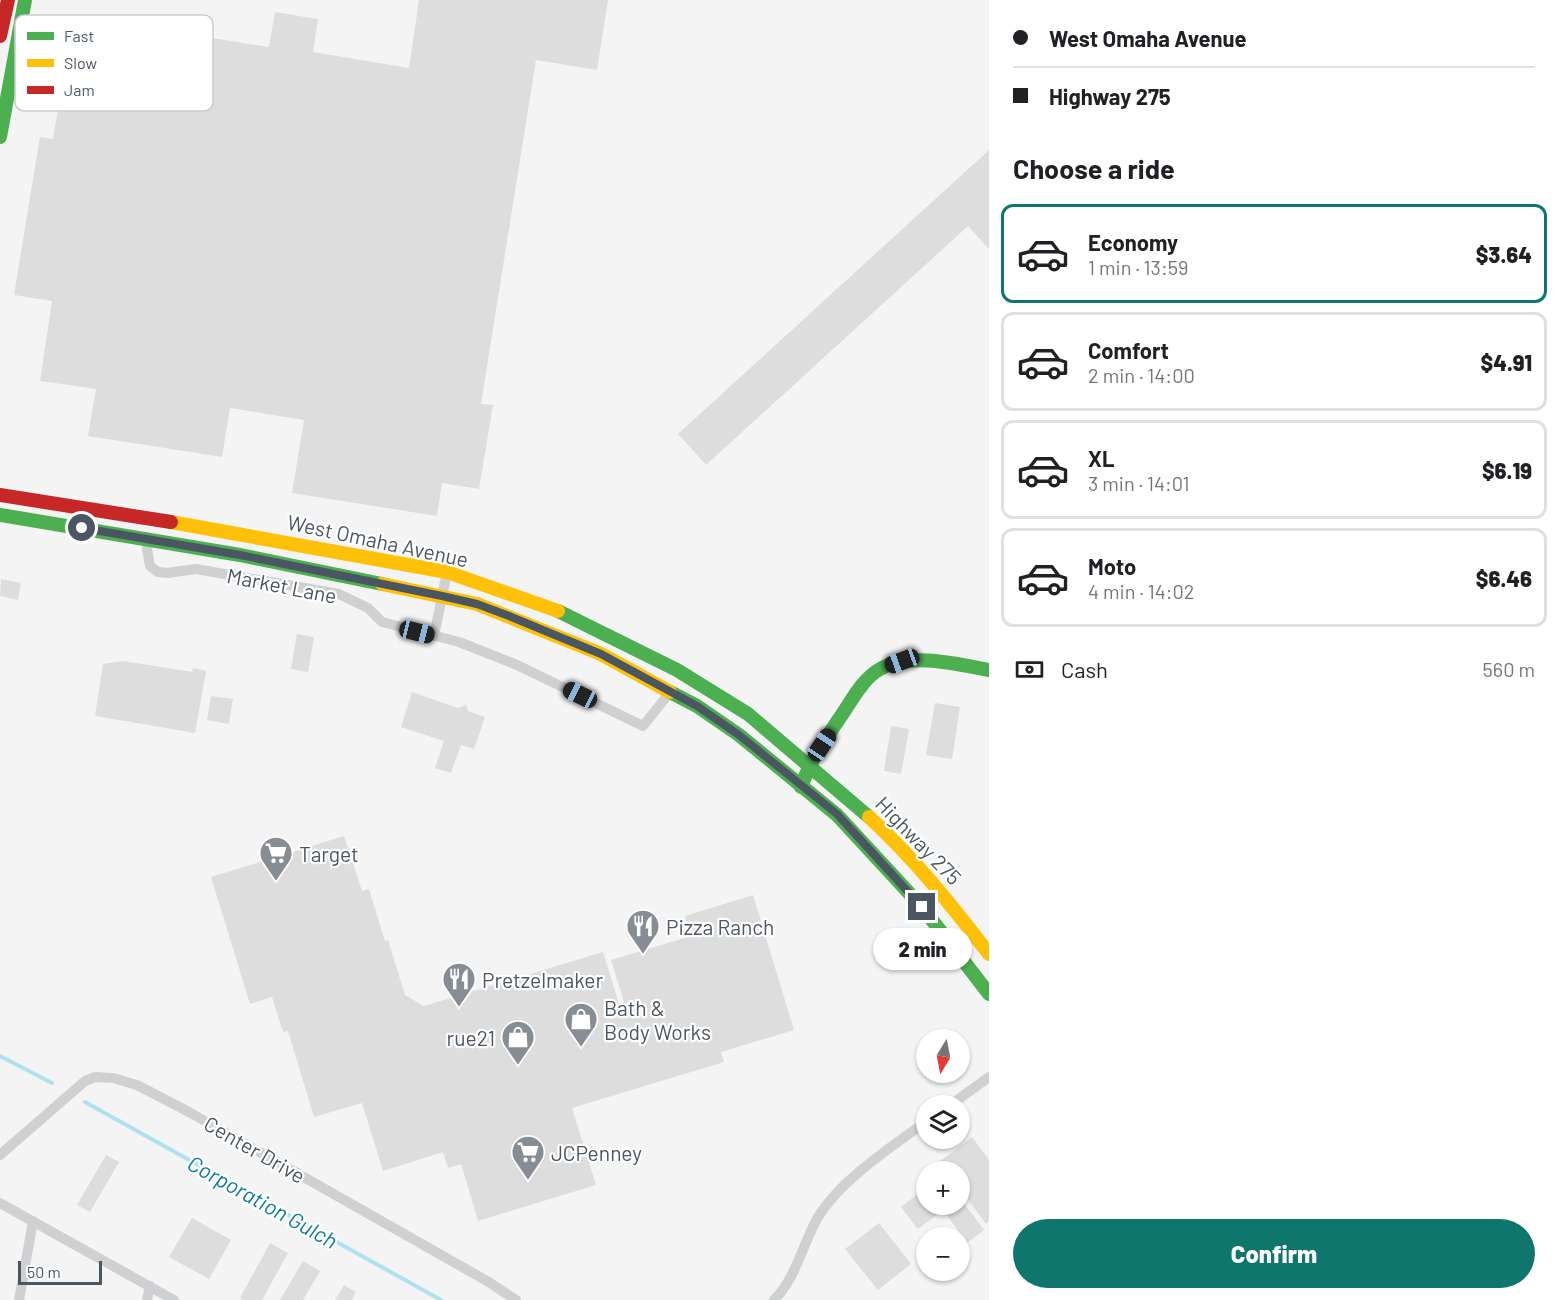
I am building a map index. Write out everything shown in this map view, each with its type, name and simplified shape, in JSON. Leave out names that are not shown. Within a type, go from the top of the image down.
[{"type":"main road","points":[[0,36],[8,0]]},
{"type":"main road","points":[[22,15],[25,0]]},
{"type":"main road","points":[[0,137],[15,55]]},
{"type":"main road","name":"West Omaha Avenue","points":[[0,495],[237,533],[447,572],[547,606],[676,670],[748,714],[809,764]]},
{"type":"main road","name":"West Omaha Avenue","points":[[0,515],[240,555],[477,604],[601,654],[671,691],[739,735],[801,787]]},
{"type":"main road","points":[[801,787],[809,764],[863,684],[879,669],[902,661],[941,661],[989,670]]},
{"type":"main road","points":[[786,774],[809,764]]},
{"type":"main road","name":"Highway 275","points":[[809,764],[891,837],[950,902],[989,954]]},
{"type":"main road","name":"Highway 275","points":[[801,787],[837,814],[902,884],[989,994]]},
{"type":"street","name":"Market Lane","points":[[149,540],[147,549],[150,566],[158,572],[196,569],[339,594],[368,608],[382,622],[459,642],[517,664],[643,726],[671,691]]},
{"type":"street","points":[[434,636],[447,572]]},
{"type":"street","name":"Center Drive","points":[[0,1155],[85,1081],[95,1077],[113,1078],[137,1085],[189,1112],[487,1281],[516,1300]]},
{"type":"street","points":[[964,1095],[989,1077]]},
{"type":"street","points":[[774,1300],[782,1292],[801,1256],[816,1220],[827,1205],[882,1153],[916,1129]]},
{"type":"street","points":[[0,1203],[174,1300]]},
{"type":"street","points":[[19,1300],[33,1221]]},
{"type":"street","points":[[147,1300],[150,1286]]},
{"type":"building","points":[[419,0],[608,0],[597,70],[536,60],[481,404],[493,405],[479,489],[442,483],[437,516],[292,493],[304,420],[230,408],[222,457],[88,436],[96,389],[40,381],[52,301],[14,295],[40,137],[53,139],[58,111],[213,111],[213,38],[269,47],[275,12],[318,19],[313,52],[409,68]]},
{"type":"building","points":[[989,150],[989,249],[968,226],[706,465],[678,434]]},
{"type":"building","points":[[1,579],[21,583],[18,600],[0,596]]},
{"type":"building","points":[[297,634],[314,637],[308,672],[291,669]]},
{"type":"building","points":[[123,661],[192,672],[193,668],[206,671],[195,733],[95,716],[103,664]]},
{"type":"building","points":[[412,692],[458,708],[466,705],[468,711],[485,717],[474,749],[461,745],[451,773],[435,768],[444,741],[401,727]]},
{"type":"building","points":[[211,696],[233,699],[229,724],[207,720]]},
{"type":"building","points":[[935,703],[960,707],[952,759],[926,755]]},
{"type":"building","points":[[891,726],[909,729],[901,774],[884,771]]},
{"type":"building","points":[[344,836],[362,891],[369,889],[405,995],[424,1006],[603,952],[619,1004],[624,1002],[611,960],[691,936],[685,916],[753,895],[794,1030],[721,1052],[724,1062],[572,1108],[596,1185],[478,1221],[461,1164],[448,1168],[443,1152],[383,1171],[362,1103],[314,1117],[288,1031],[283,1032],[272,997],[250,1004],[211,877]]},
{"type":"building","points":[[972,1137],[989,1160],[989,1221],[986,1224],[970,1202],[970,1161],[940,1161],[956,1149],[970,1149]]},
{"type":"building","points":[[106,1155],[119,1162],[90,1212],[77,1205]]},
{"type":"building","points":[[916,1196],[916,1215],[936,1215],[921,1227],[916,1227],[901,1207]]},
{"type":"building","points":[[970,1211],[984,1230],[970,1241],[970,1227],[955,1227],[947,1215],[970,1215]]},
{"type":"building","points":[[192,1218],[231,1240],[209,1279],[169,1257]]},
{"type":"building","points":[[879,1223],[911,1264],[878,1290],[845,1249]]},
{"type":"building","points":[[270,1243],[288,1253],[262,1300],[240,1298]]},
{"type":"building","points":[[303,1261],[320,1271],[303,1300],[280,1300]]},
{"type":"building","points":[[344,1285],[356,1292],[352,1300],[335,1300]]},
{"type":"waterway","name":"Corporation Gulch","points":[[0,1056],[52,1083]]},
{"type":"waterway","name":"Corporation Gulch","points":[[85,1102],[441,1300]]},
{"type":"traffic: fast","points":[[22,15],[25,0]]},
{"type":"traffic: fast","points":[[0,137],[15,55]]},
{"type":"traffic: fast","points":[[0,515],[240,555],[382,584]]},
{"type":"traffic: fast","points":[[558,611],[677,670],[748,714],[869,817]]},
{"type":"traffic: fast","points":[[801,787],[818,752],[852,698],[862,685],[880,669],[892,664],[920,660],[989,670]]},
{"type":"traffic: fast","points":[[670,692],[697,706],[739,735],[837,815],[922,907],[989,994]]},
{"type":"traffic: slow","points":[[171,522],[447,572],[558,611]]},
{"type":"traffic: slow","points":[[382,584],[477,604],[601,654],[670,692]]},
{"type":"traffic: slow","points":[[869,817],[947,900],[989,954]]},
{"type":"traffic: jam","points":[[0,36],[8,0]]},
{"type":"traffic: jam","points":[[0,495],[171,522]]},
{"type":"place","name":"Target","points":[[276,882]]},
{"type":"place","name":"Pizza Ranch","points":[[643,955]]},
{"type":"place","name":"Pretzelmaker","points":[[459,1008]]},
{"type":"place","name":"Bath & Body Works","points":[[581,1048]]},
{"type":"place","name":"rue21","points":[[518,1066]]},
{"type":"place","name":"JCPenney","points":[[528,1181]]},
{"type":"route","points":[[82,528],[240,555],[477,604],[601,654],[697,706],[739,735],[837,814],[922,907]]}]
